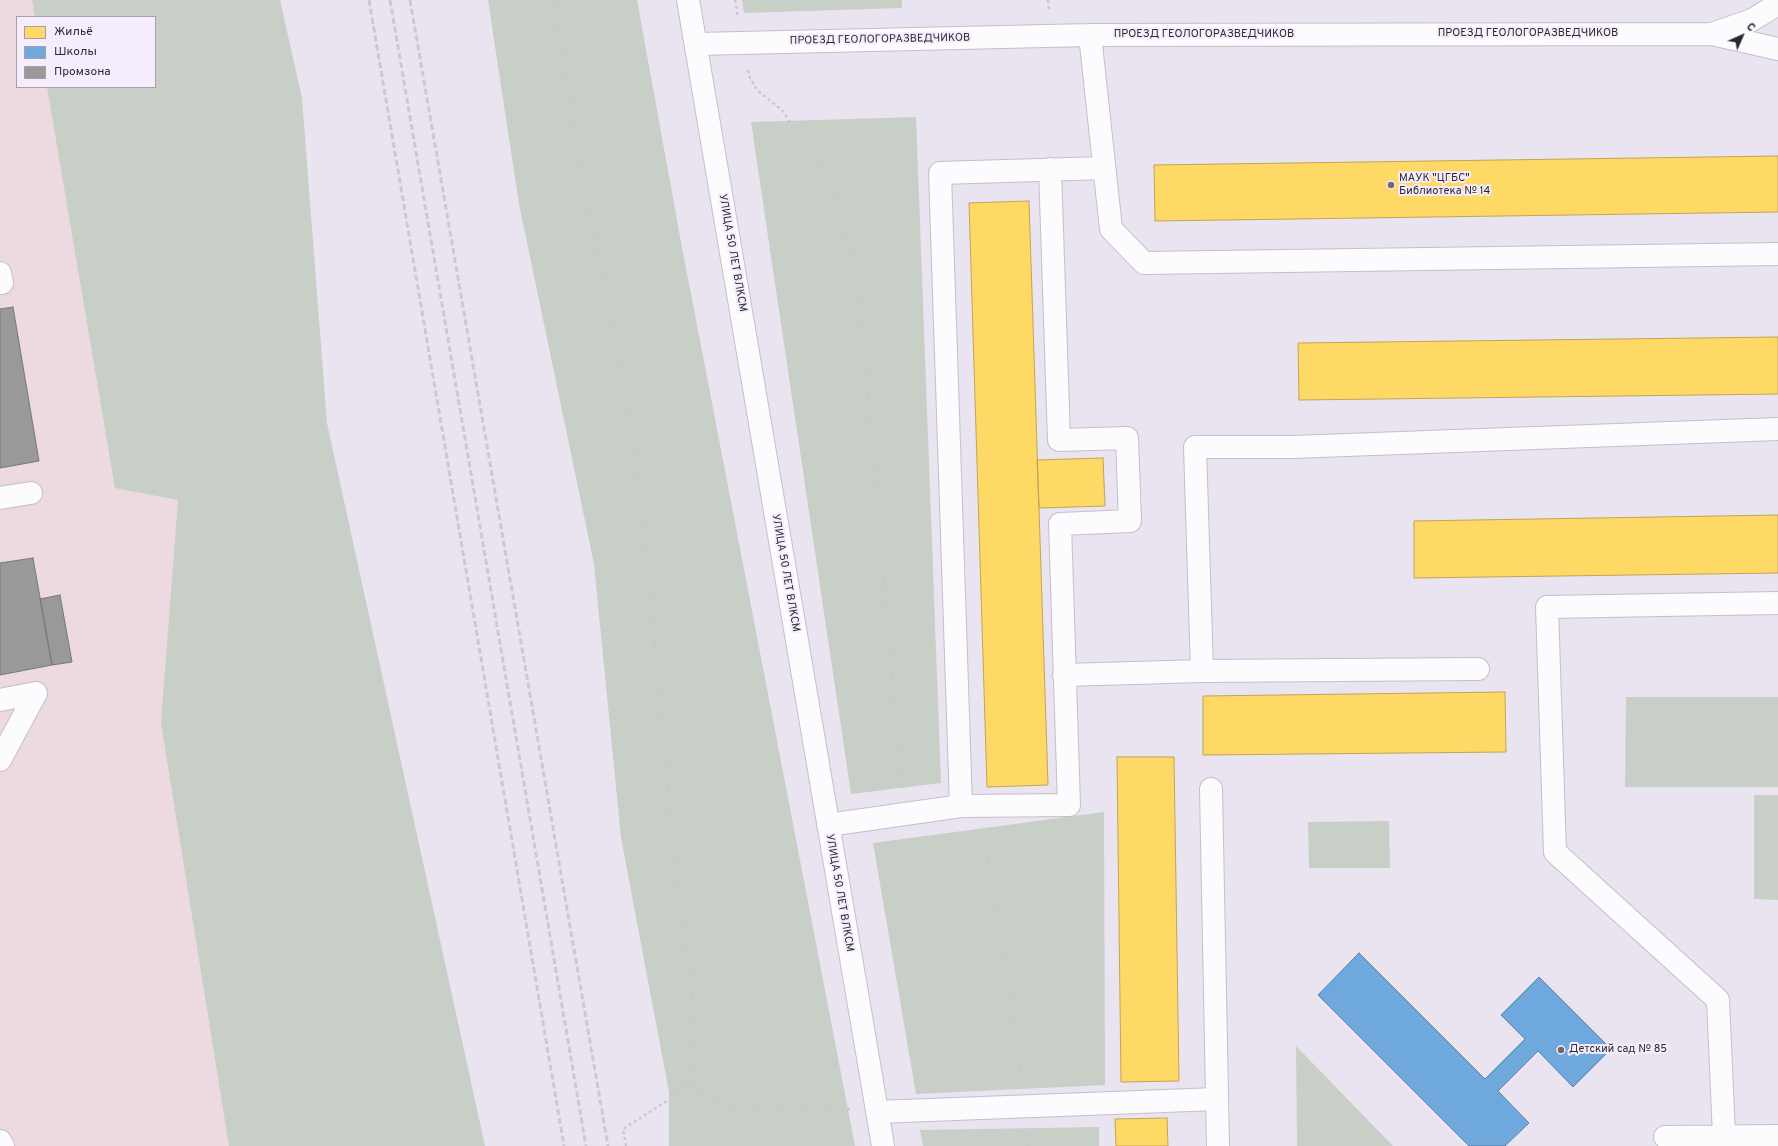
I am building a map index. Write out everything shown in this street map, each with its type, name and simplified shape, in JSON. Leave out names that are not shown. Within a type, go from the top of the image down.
[{"type":"street","name":"УЛИЦА 50 ЛЕТ ВЛКСМ","points":[[688,0],[697,44],[883,1146]]},
{"type":"street","name":"ПРОЕЗД ГЕОЛОГОРАЗВЕДЧИКОВ","points":[[1712,34],[1752,20],[1778,4]]},
{"type":"street","name":"ПРОЕЗД ГЕОЛОГОРАЗВЕДЧИКОВ","points":[[697,44],[1090,35],[1712,34],[1778,49]]},
{"type":"street","points":[[1090,35],[1111,229],[1144,264],[1778,254]]},
{"type":"street","points":[[970,806],[940,172],[1104,168]]},
{"type":"street","points":[[828,825],[970,806],[1069,805],[1060,524],[1130,522],[1130,514],[1127,438],[1059,440],[1050,169]]},
{"type":"street","points":[[0,273],[2,283],[0,283]]},
{"type":"street","points":[[1202,672],[1195,447],[1293,447],[1778,429]]},
{"type":"street","points":[[0,498],[31,493]]},
{"type":"street","points":[[1724,1136],[1718,1000],[1555,852],[1547,607],[1778,603]]},
{"type":"street","points":[[1064,675],[1202,672],[1478,670]]},
{"type":"street","points":[[0,700],[36,693],[0,760]]},
{"type":"street","points":[[1210,789],[1218,1146]]},
{"type":"street","points":[[877,1112],[1217,1099]]},
{"type":"street","points":[[1665,1137],[1778,1136]]},
{"type":"street","points":[[0,1141],[3,1146]]},
{"type":"path","points":[[554,0],[576,142],[637,456],[679,908],[689,965],[693,1011],[694,1060],[688,1081],[676,1095],[623,1129],[626,1146]]},
{"type":"path","points":[[735,0],[742,43],[750,78],[758,91],[782,110],[828,178],[857,272],[904,814]]},
{"type":"path","points":[[970,806],[1026,1106],[1028,1146]]},
{"type":"path","points":[[688,1081],[714,1102],[737,1109],[768,1106],[802,1109],[851,1109]]},
{"type":"shaded area","points":[[0,0],[122,0],[125,16],[16,16],[16,88],[137,88],[323,1146],[0,1146]]},
{"type":"shaded area","points":[[32,0],[280,0],[302,98],[327,423],[485,1146],[229,1146],[161,723],[178,500],[115,488],[47,88],[156,88],[156,16],[35,16]]},
{"type":"shaded area","points":[[488,0],[637,0],[681,242],[855,1146],[669,1146],[669,1092],[621,838],[594,564],[519,204]]},
{"type":"shaded area","points":[[742,0],[902,0],[902,8],[744,13]]},
{"type":"shaded area","points":[[916,117],[941,783],[851,794],[751,122]]},
{"type":"shaded area","points":[[1626,697],[1778,697],[1778,787],[1625,787]]},
{"type":"shaded area","points":[[1754,795],[1778,795],[1778,900],[1754,899]]},
{"type":"shaded area","points":[[1104,812],[1105,1085],[916,1094],[873,843]]},
{"type":"shaded area","points":[[1389,821],[1390,868],[1309,868],[1308,822]]},
{"type":"shaded area","points":[[1296,1046],[1393,1146],[1297,1146]]},
{"type":"shaded area","points":[[1099,1127],[1099,1146],[923,1146],[920,1130]]},
{"type":"building: Жильё","points":[[1778,156],[1778,212],[1155,221],[1154,165]]},
{"type":"building: Жильё","points":[[1029,201],[1048,785],[987,787],[969,203]]},
{"type":"building: Жильё","points":[[1778,337],[1778,394],[1299,400],[1298,343]]},
{"type":"building: Жильё","points":[[1103,458],[1105,506],[1039,508],[1037,460]]},
{"type":"building: Жильё","points":[[1778,515],[1778,573],[1414,578],[1414,521]]},
{"type":"building: Жильё","points":[[1505,692],[1506,752],[1203,755],[1203,696]]},
{"type":"building: Жильё","points":[[1117,757],[1174,757],[1179,1081],[1121,1082]]},
{"type":"building: Жильё","points":[[1167,1118],[1168,1146],[1116,1146],[1115,1119]]},
{"type":"building: Школы","name":"Детский сад № 85","points":[[1359,953],[1485,1079],[1525,1039],[1501,1015],[1539,977],[1611,1049],[1573,1087],[1538,1051],[1498,1091],[1529,1123],[1505,1146],[1469,1146],[1318,995]]},
{"type":"building: Промзона","points":[[13,307],[39,461],[0,468],[0,309]]},
{"type":"building: Промзона","points":[[33,558],[52,665],[0,675],[0,563]]},
{"type":"building: Промзона","points":[[60,595],[72,662],[52,665],[40,599]]},
{"type":"railway","points":[[369,0],[564,1146]]},
{"type":"railway","points":[[390,0],[586,1146]]},
{"type":"railway","points":[[410,0],[608,1146]]},
{"type":"place","name":"МАУК \"ЦГБС\" Библиотека № 14","points":[[1391,185]]},
{"type":"place","name":"Детский сад № 85","points":[[1561,1050]]}]
